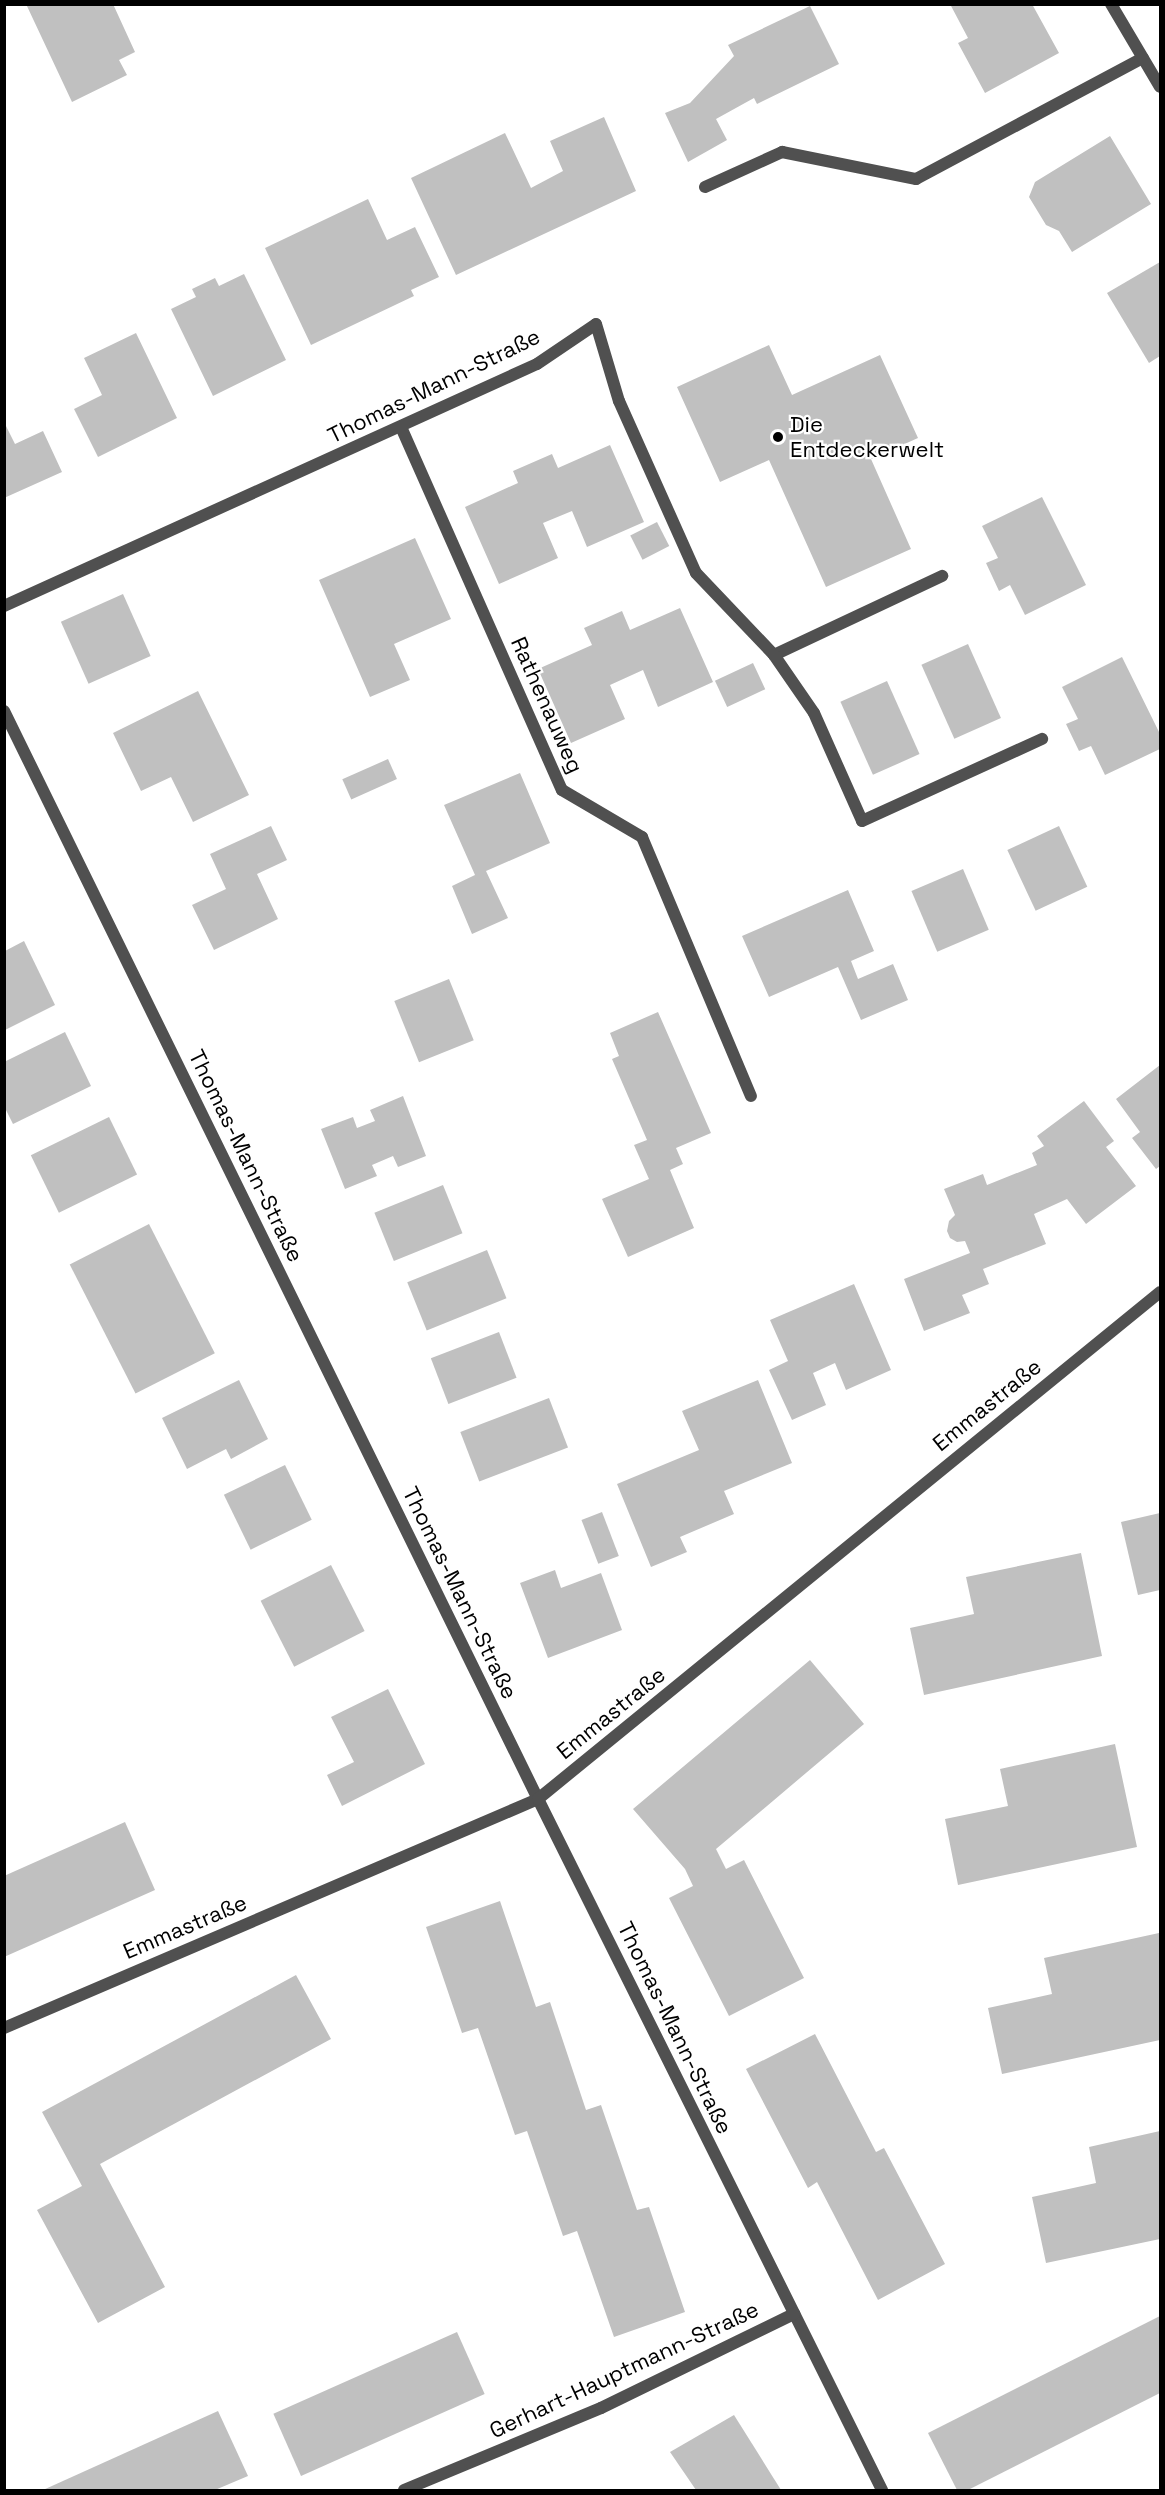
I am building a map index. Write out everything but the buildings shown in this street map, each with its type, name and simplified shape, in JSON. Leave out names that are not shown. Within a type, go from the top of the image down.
[{"type":"street","points":[[1111,4],[1161,87]]},
{"type":"street","points":[[705,187],[782,152],[916,179],[1143,58]]},
{"type":"street","name":"Thomas-Mann-Straße","points":[[4,606],[537,364],[596,324],[619,401],[696,573],[774,656],[814,713],[862,821],[1042,740]]},
{"type":"street","name":"Rathenauweg","points":[[401,427],[562,790],[642,837],[751,1096]]},
{"type":"street","points":[[774,656],[942,576]]},
{"type":"street","name":"Thomas-Mann-Straße","points":[[4,711],[538,1799],[882,2490]]},
{"type":"street","name":"Emmastraße","points":[[4,2028],[538,1799],[1161,1292]]},
{"type":"street","name":"Gerhart-Hauptmann-Straße","points":[[404,2490],[601,2409],[794,2314]]},
{"type":"place","name":"Die Entdeckerwelt","points":[[778,437]]}]
